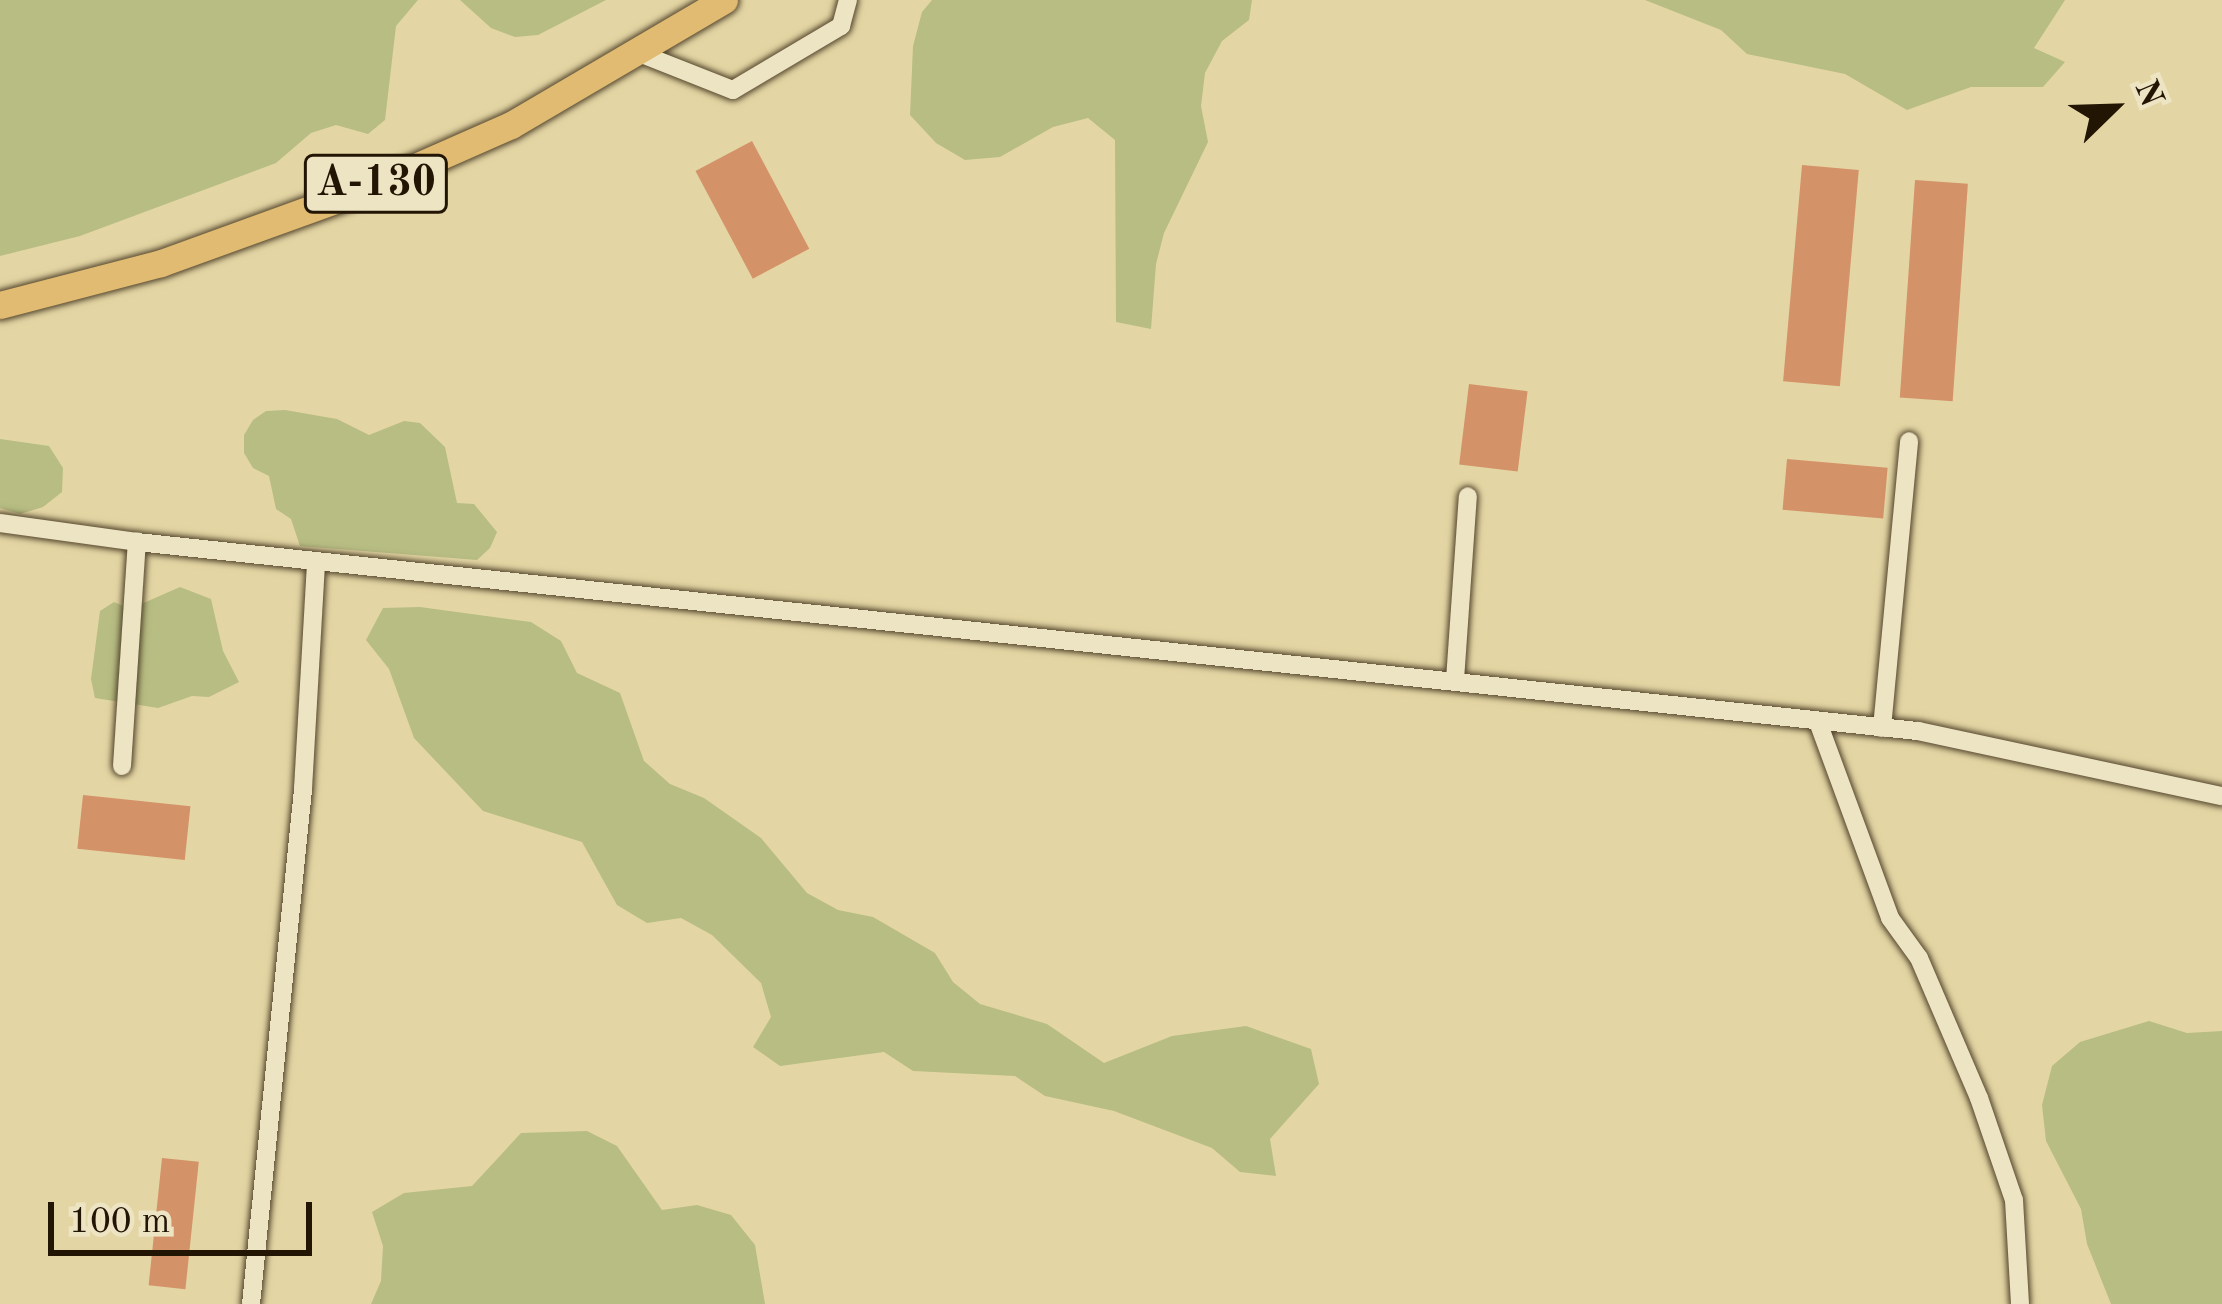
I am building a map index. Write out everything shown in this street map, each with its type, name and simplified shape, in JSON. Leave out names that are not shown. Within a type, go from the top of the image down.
[{"type":"highway","name":"А-130","points":[[0,305],[160,262],[368,188],[511,125],[724,0]]},
{"type":"street","points":[[639,53],[733,90],[841,26],[848,0]]},
{"type":"street","points":[[1882,728],[1909,442]]},
{"type":"street","points":[[1455,680],[1468,496]]},
{"type":"street","points":[[0,523],[137,542],[1882,728],[2222,796]]},
{"type":"street","points":[[122,766],[137,542]]},
{"type":"street","points":[[251,1304],[303,789],[316,561]]},
{"type":"street","points":[[1818,722],[1890,918],[1919,958],[1993,1138],[2014,1200],[2020,1304]]},
{"type":"green space","points":[[0,0],[418,0],[396,26],[385,120],[368,134],[336,125],[311,133],[276,163],[80,236],[0,256]]},
{"type":"green space","points":[[460,0],[606,0],[538,35],[515,37],[491,28]]},
{"type":"green space","points":[[932,0],[1252,0],[1249,20],[1222,41],[1205,73],[1201,106],[1208,142],[1164,233],[1156,264],[1151,329],[1116,322],[1115,140],[1088,118],[1053,127],[1000,157],[965,160],[936,143],[910,115],[913,46],[922,12]]},
{"type":"green space","points":[[1645,0],[2065,0],[2034,48],[2065,62],[2043,87],[1971,87],[1907,110],[1845,74],[1747,54],[1721,30]]},
{"type":"green space","points":[[266,411],[337,419],[369,435],[404,421],[420,423],[445,447],[457,503],[474,504],[497,532],[490,548],[477,560],[300,546],[291,519],[276,509],[269,476],[253,468],[244,453],[244,435],[253,420]]},
{"type":"green space","points":[[0,439],[49,446],[63,468],[62,492],[43,507],[20,514],[0,508]]},
{"type":"green space","points":[[180,587],[211,599],[223,651],[239,682],[209,697],[192,696],[158,708],[95,698],[91,679],[100,611],[114,602],[130,609]]},
{"type":"green space","points":[[420,607],[531,622],[561,641],[577,673],[620,693],[644,761],[670,784],[704,798],[761,838],[807,893],[838,910],[873,917],[935,953],[953,982],[980,1004],[1047,1024],[1104,1063],[1172,1036],[1246,1026],[1311,1049],[1319,1084],[1270,1139],[1276,1176],[1240,1172],[1212,1148],[1114,1111],[1045,1096],[1015,1076],[913,1071],[884,1052],[780,1066],[753,1047],[771,1017],[761,983],[712,935],[681,918],[647,923],[617,905],[582,842],[483,811],[414,738],[389,669],[366,640],[383,608]]},
{"type":"green space","points":[[2149,1021],[2187,1033],[2222,1031],[2222,1304],[2111,1304],[2087,1244],[2081,1209],[2046,1141],[2042,1105],[2052,1066],[2080,1042]]},
{"type":"green space","points":[[587,1131],[617,1146],[662,1210],[697,1205],[731,1215],[755,1245],[765,1304],[371,1304],[381,1281],[383,1246],[372,1212],[404,1193],[472,1186],[521,1133]]},
{"type":"building","points":[[752,141],[809,249],[753,279],[695,171]]},
{"type":"building","points":[[1802,165],[1859,170],[1840,386],[1783,381]]},
{"type":"building","points":[[1915,180],[1968,184],[1953,401],[1900,397]]},
{"type":"building","points":[[1469,384],[1528,391],[1518,472],[1459,464]]},
{"type":"building","points":[[1787,459],[1888,468],[1883,519],[1783,510]]},
{"type":"building","points":[[83,795],[190,806],[185,860],[77,849]]},
{"type":"building","points":[[162,1158],[199,1162],[185,1289],[149,1285]]}]
